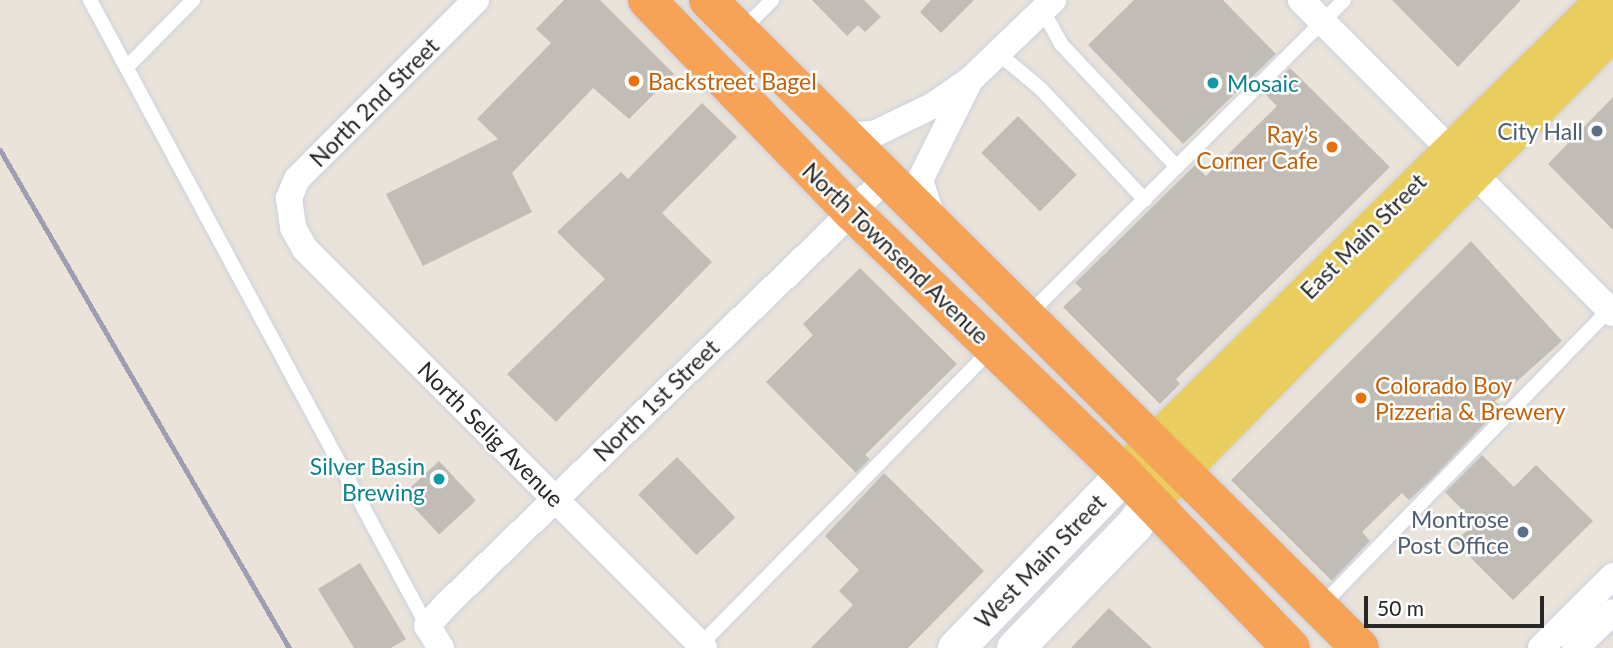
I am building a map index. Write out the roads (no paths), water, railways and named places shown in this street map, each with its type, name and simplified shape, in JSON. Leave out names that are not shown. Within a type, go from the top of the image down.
[{"type":"highway","name":"North Townsend Avenue","points":[[647,0],[852,212],[1124,474],[1277,643]]},
{"type":"highway","name":"North Townsend Avenue","points":[[708,0],[842,136],[888,177],[1025,318],[1169,455],[1360,648]]},
{"type":"main road","name":"East Main Street","points":[[1124,474],[1169,455],[1463,161],[1605,0]]},
{"type":"main road","name":"East Main Street","points":[[1463,161],[1613,31]]},
{"type":"main road","name":"East Main Street","points":[[1150,501],[1169,455]]},
{"type":"main road","name":"West Main Street","points":[[956,648],[1124,474]]},
{"type":"main road","name":"West Main Street","points":[[1015,648],[1133,526],[1150,501]]},
{"type":"street","name":"North 2nd Street","points":[[289,213],[297,178],[476,0]]},
{"type":"street","points":[[1301,0],[1612,310]]},
{"type":"street","points":[[842,136],[874,134],[908,119],[971,79],[1048,6]]},
{"type":"street","points":[[937,227],[922,197],[920,180],[971,79]]},
{"type":"street","name":"North 1st Street","points":[[434,637],[556,497],[888,177]]},
{"type":"street","name":"North Selig Avenue","points":[[289,213],[305,249],[556,497],[700,647]]},
{"type":"street","points":[[1541,648],[1613,576]]},
{"type":"street","points":[[1575,648],[1613,612]]},
{"type":"lane","points":[[90,0],[434,637]]},
{"type":"lane","points":[[128,66],[193,0]]},
{"type":"lane","points":[[741,31],[772,0]]},
{"type":"lane","points":[[1025,318],[1324,22],[1343,0]]},
{"type":"lane","points":[[1048,6],[1061,44],[1177,167]]},
{"type":"lane","points":[[999,54],[1041,89],[1145,200]]},
{"type":"lane","points":[[1320,607],[1582,336],[1612,310]]},
{"type":"lane","points":[[700,647],[993,348]]},
{"type":"railway","points":[[0,150],[289,648]]},
{"type":"place","name":"Backstreet Bagel","points":[[634,81]]},
{"type":"place","name":"Mosaic","points":[[1213,83]]},
{"type":"place","name":"City Hall","points":[[1597,131]]},
{"type":"place","name":"Ray’s Corner Cafe","points":[[1332,147]]},
{"type":"place","name":"Colorado Boy Pizzeria & Brewery","points":[[1361,398]]},
{"type":"place","name":"Silver Basin Brewing","points":[[439,479]]},
{"type":"place","name":"Montrose Post Office","points":[[1523,532]]}]
